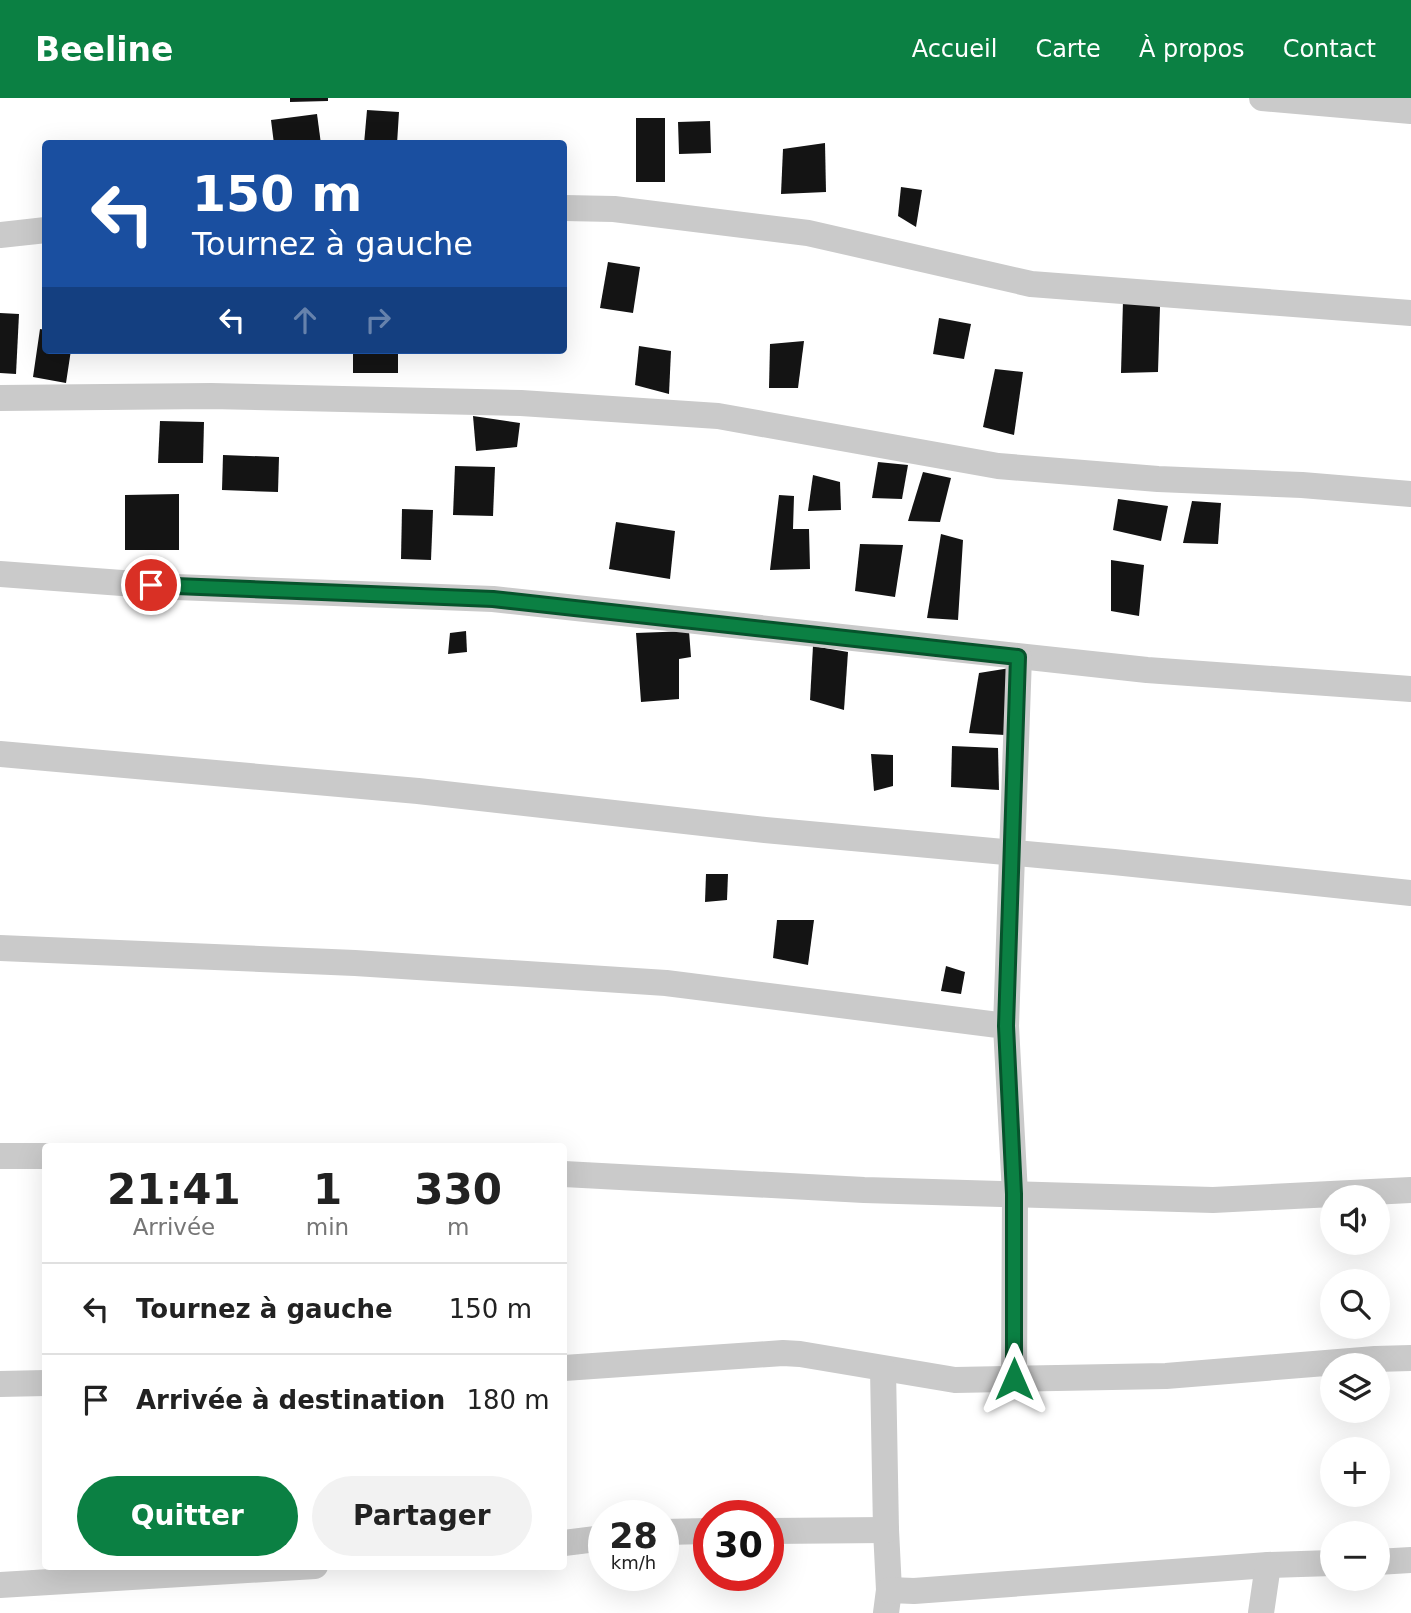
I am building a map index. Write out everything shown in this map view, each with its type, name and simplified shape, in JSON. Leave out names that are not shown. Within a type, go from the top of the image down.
[{"type":"street","points":[[1262,98],[1411,111]]},
{"type":"street","points":[[567,208],[614,209],[808,233],[1031,284],[1411,313]]},
{"type":"street","points":[[0,235],[42,230]]},
{"type":"street","points":[[0,398],[211,396],[507,403],[718,416],[998,466],[1158,479],[1302,485],[1411,494]]},
{"type":"street","points":[[0,574],[176,587],[493,599],[1147,670],[1411,690]]},
{"type":"street","points":[[1014,1379],[1014,1194],[1006,1026],[1018,657]]},
{"type":"street","points":[[0,754],[418,791],[765,830],[1411,893]]},
{"type":"street","points":[[0,948],[355,963],[666,983],[1006,1026]]},
{"type":"street","points":[[0,1156],[42,1156]]},
{"type":"street","points":[[567,1174],[864,1190],[1213,1200],[1411,1190]]},
{"type":"street","points":[[567,1368],[783,1353],[955,1380],[1166,1377],[1411,1358]]},
{"type":"street","points":[[883,1369],[887,1602],[914,1591],[1320,1563]]},
{"type":"street","points":[[0,1384],[42,1383]]},
{"type":"street","points":[[784,1531],[886,1530]]},
{"type":"street","points":[[567,1543],[588,1540]]},
{"type":"street","points":[[1390,1561],[1411,1560]]},
{"type":"street","points":[[1261,1613],[1268,1565]]},
{"type":"street","points":[[0,1585],[249,1570]]},
{"type":"building","points":[[290,98],[328,98],[328,101],[290,102]]},
{"type":"building","points":[[367,110],[399,112],[397,140],[364,140]]},
{"type":"building","points":[[317,114],[320,140],[274,140],[271,120]]},
{"type":"building","points":[[636,118],[665,118],[665,182],[636,182]]},
{"type":"building","points":[[710,121],[711,153],[679,154],[678,122]]},
{"type":"building","points":[[825,143],[826,192],[781,194],[783,149]]},
{"type":"building","points":[[901,187],[922,190],[916,227],[898,216]]},
{"type":"building","points":[[608,262],[640,267],[633,313],[600,308]]},
{"type":"building","points":[[1123,301],[1160,306],[1158,372],[1121,373]]},
{"type":"building","points":[[0,313],[19,314],[16,374],[0,373]]},
{"type":"building","points":[[939,318],[971,324],[964,359],[933,354]]},
{"type":"building","points":[[42,329],[42,354],[70,354],[66,383],[33,377]]},
{"type":"building","points":[[804,341],[798,388],[769,388],[770,344]]},
{"type":"building","points":[[639,346],[671,351],[669,394],[635,385]]},
{"type":"building","points":[[353,354],[398,354],[398,373],[353,373]]},
{"type":"building","points":[[995,369],[1023,372],[1014,435],[983,427]]},
{"type":"building","points":[[473,416],[520,423],[517,447],[476,451]]},
{"type":"building","points":[[160,421],[204,422],[203,463],[158,463]]},
{"type":"building","points":[[223,455],[279,457],[278,492],[222,490]]},
{"type":"building","points":[[878,462],[908,465],[902,499],[872,498]]},
{"type":"building","points":[[455,466],[495,467],[493,516],[453,515]]},
{"type":"building","points":[[923,472],[951,478],[940,522],[908,521]]},
{"type":"building","points":[[813,475],[840,482],[841,510],[808,511]]},
{"type":"building","points":[[179,494],[179,550],[125,550],[125,495]]},
{"type":"building","points":[[779,495],[794,496],[793,529],[809,529],[810,569],[770,570]]},
{"type":"building","points":[[1118,499],[1168,506],[1161,541],[1113,530]]},
{"type":"building","points":[[1192,501],[1221,503],[1218,544],[1183,543]]},
{"type":"building","points":[[402,509],[433,510],[431,560],[401,559]]},
{"type":"building","points":[[616,522],[675,531],[670,579],[609,569]]},
{"type":"building","points":[[941,534],[963,540],[958,620],[927,618]]},
{"type":"building","points":[[860,544],[903,545],[895,597],[855,591]]},
{"type":"building","points":[[1111,560],[1144,565],[1139,616],[1111,611]]},
{"type":"building","points":[[466,631],[467,652],[448,654],[450,633]]},
{"type":"building","points":[[689,631],[691,657],[679,659],[679,699],[641,702],[636,633]]},
{"type":"building","points":[[813,646],[848,652],[844,710],[810,700]]},
{"type":"building","points":[[1010,668],[1005,735],[969,733],[979,673]]},
{"type":"building","points":[[952,746],[998,748],[999,790],[951,787]]},
{"type":"building","points":[[871,754],[893,755],[893,786],[874,791]]},
{"type":"building","points":[[706,874],[728,874],[727,900],[705,902]]},
{"type":"building","points":[[777,920],[814,920],[808,965],[773,958]]},
{"type":"building","points":[[946,966],[965,972],[961,994],[941,991]]},
{"type":"route","points":[[151,585],[493,599],[1018,657],[1006,1026],[1014,1194],[1014,1379]]}]
